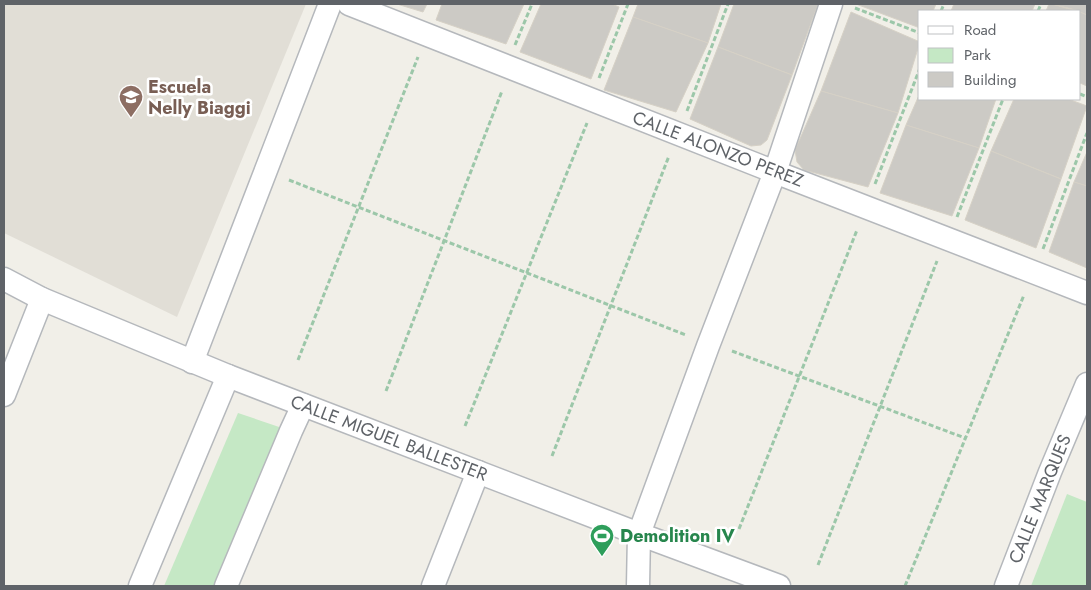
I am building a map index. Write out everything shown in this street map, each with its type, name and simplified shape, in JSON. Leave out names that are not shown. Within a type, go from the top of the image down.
[{"type":"street","points":[[192,362],[330,4]]},
{"type":"street","name":"CALLE ALONZO PEREZ","points":[[349,4],[1087,293]]},
{"type":"street","points":[[638,586],[638,534],[775,172],[841,5]]},
{"type":"street","name":"CALLE MIGUEL BALLESTER","points":[[4,278],[42,299],[192,362],[638,534],[780,586]]},
{"type":"street","points":[[4,395],[42,299]]},
{"type":"street","points":[[140,586],[228,376]]},
{"type":"street","name":"CALLE MARQUES","points":[[1006,586],[1050,472],[1087,384]]},
{"type":"street","points":[[226,586],[303,405]]},
{"type":"street","points":[[433,586],[478,472]]},
{"type":"path","points":[[513,48],[532,4]]},
{"type":"path","points":[[597,84],[628,4]]},
{"type":"path","points":[[684,119],[728,4]]},
{"type":"path","points":[[841,5],[918,32]]},
{"type":"path","points":[[298,360],[418,56]]},
{"type":"path","points":[[872,191],[918,73]]},
{"type":"path","points":[[386,391],[503,88]]},
{"type":"path","points":[[956,219],[1003,100]]},
{"type":"path","points":[[465,426],[587,122]]},
{"type":"path","points":[[1042,251],[1087,133]]},
{"type":"path","points":[[552,456],[670,153]]},
{"type":"path","points":[[287,180],[692,337]]},
{"type":"path","points":[[739,528],[858,227]]},
{"type":"path","points":[[818,565],[938,260]]},
{"type":"path","points":[[905,586],[1025,292]]},
{"type":"path","points":[[731,350],[965,438]]},
{"type":"shaded area","name":"Escuela Nelly Biaggi","points":[[4,4],[306,4],[177,317],[4,233]]},
{"type":"green space","points":[[238,413],[291,431],[226,586],[164,586]]},
{"type":"green space","points":[[1067,494],[1087,502],[1087,586],[1031,586]]},
{"type":"building","points":[[397,4],[427,4],[423,12]]},
{"type":"building","points":[[442,4],[524,4],[506,44],[436,20]]},
{"type":"building","points":[[541,4],[612,4],[619,7],[591,79],[520,52]]},
{"type":"building","points":[[638,4],[721,4],[708,43],[633,17]]},
{"type":"building","points":[[734,4],[818,4],[792,75],[718,47]]},
{"type":"building","points":[[856,4],[936,4],[933,10],[918,10],[918,27]]},
{"type":"building","points":[[954,4],[1035,4],[1032,10],[951,10]]},
{"type":"building","points":[[1049,4],[1052,4],[1073,10],[1046,10]]},
{"type":"building","points":[[1052,4],[1087,4],[1087,15],[1081,12],[1081,10]]},
{"type":"building","points":[[851,12],[918,41],[918,48],[898,113],[821,91]]},
{"type":"building","points":[[1081,12],[1087,15],[1087,86],[1081,83]]},
{"type":"building","points":[[633,17],[708,43],[676,112],[604,90]]},
{"type":"building","points":[[718,47],[792,75],[767,140],[761,145],[751,146],[690,119]]},
{"type":"building","points":[[821,91],[898,113],[868,187],[804,170],[797,162],[795,150]]},
{"type":"building","points":[[918,98],[918,100],[996,100],[979,148],[906,125]]},
{"type":"building","points":[[1014,100],[1071,100],[1087,106],[1061,179],[991,151]]},
{"type":"building","points":[[906,125],[979,148],[952,216],[880,193]]},
{"type":"building","points":[[991,151],[1061,179],[1036,248],[965,220]]},
{"type":"building","points":[[1087,152],[1087,186],[1074,182]]},
{"type":"building","points":[[1074,182],[1087,186],[1087,268],[1049,252]]},
{"type":"place","name":"Escuela Nelly Biaggi","points":[[131,118]]},
{"type":"place","name":"Demolition IV","points":[[602,557]]}]
